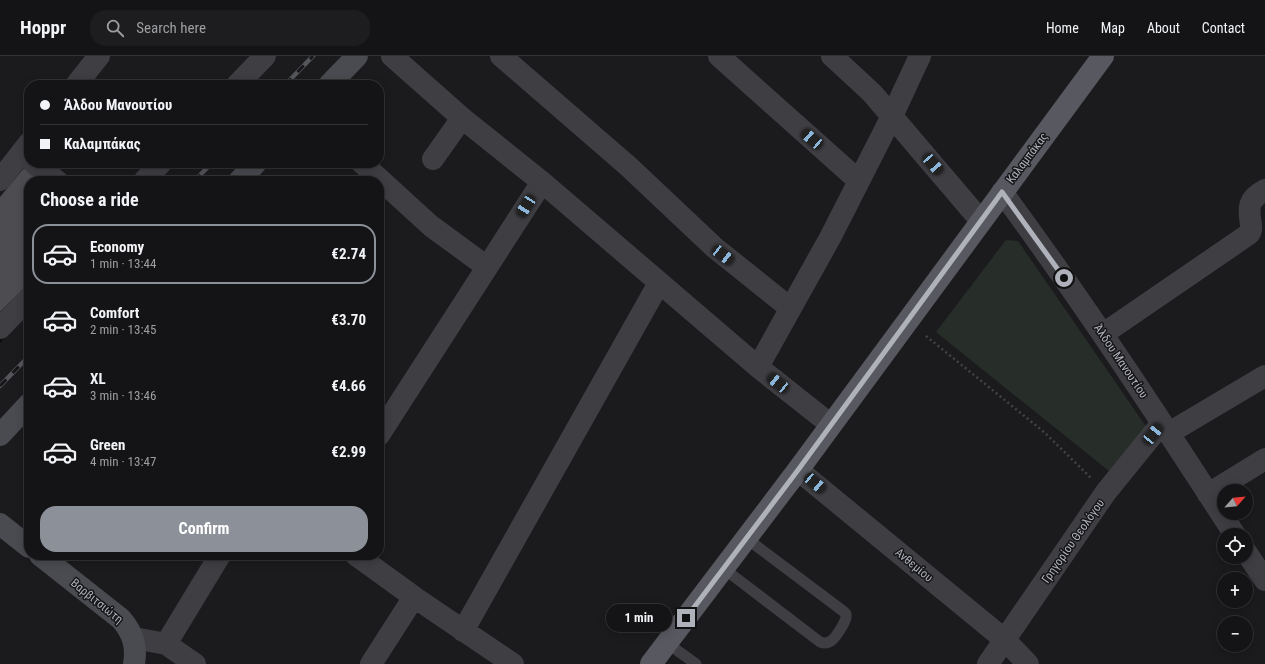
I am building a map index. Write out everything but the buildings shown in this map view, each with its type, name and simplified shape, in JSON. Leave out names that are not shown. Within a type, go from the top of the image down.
[{"type":"main road","points":[[334,80],[357,56]]},
{"type":"main road","name":"Καλαμπάκας","points":[[651,664],[798,470],[830,424],[1102,56]]},
{"type":"main road","points":[[244,176],[251,168]]},
{"type":"main road","points":[[0,435],[24,409]]},
{"type":"main road","points":[[0,524],[24,543]]},
{"type":"main road","name":"Βαρβιτσιώτη","points":[[46,560],[121,618],[134,638]]},
{"type":"main road","points":[[134,638],[136,648],[134,664]]},
{"type":"street","points":[[80,80],[99,56]]},
{"type":"street","points":[[242,80],[265,56]]},
{"type":"street","points":[[392,56],[462,118],[542,182],[758,367],[830,424]]},
{"type":"street","points":[[501,56],[628,166],[715,248],[790,308]]},
{"type":"street","points":[[719,56],[859,181]]},
{"type":"street","points":[[832,56],[872,93],[981,221]]},
{"type":"street","points":[[758,367],[859,181],[920,56]]},
{"type":"street","points":[[433,159],[462,118]]},
{"type":"street","points":[[33,168],[48,176]]},
{"type":"street","points":[[149,176],[156,168]]},
{"type":"street","points":[[367,168],[376,176]]},
{"type":"street","points":[[384,427],[434,352],[542,182]]},
{"type":"street","points":[[384,183],[431,226],[487,267]]},
{"type":"street","points":[[1103,334],[1249,234],[1251,231],[1249,212],[1251,202],[1256,195],[1265,190]]},
{"type":"street","name":"Άλδου Μανουτίου","points":[[1002,192],[1103,334],[1230,528]]},
{"type":"street","points":[[463,631],[659,283]]},
{"type":"street","points":[[0,328],[24,303]]},
{"type":"street","points":[[1166,428],[1265,376]]},
{"type":"street","name":"Γρηγορίου Θεολόγου","points":[[988,664],[1106,492],[1166,428]]},
{"type":"street","points":[[1208,494],[1265,459]]},
{"type":"street","name":"Ανθεμίου","points":[[798,470],[1005,640],[1028,664]]},
{"type":"street","points":[[166,644],[217,560]]},
{"type":"street","points":[[363,560],[463,631],[513,664]]},
{"type":"street","points":[[1253,562],[1265,580]]},
{"type":"street","points":[[371,664],[414,597]]},
{"type":"street","points":[[134,638],[166,644],[195,664]]},
{"type":"lane","points":[[723,568],[820,642],[829,643],[832,640],[844,623],[846,614],[746,538]]},
{"type":"lane","points":[[667,643],[696,664]]},
{"type":"path","points":[[926,336],[1044,432],[1106,492]]},
{"type":"shaded area","points":[[1006,240],[1018,241],[1147,428],[1109,471],[936,332]]},
{"type":"railway","points":[[290,80],[313,56]]},
{"type":"railway","points":[[199,176],[207,168]]},
{"type":"railway","points":[[0,386],[24,361]]},
{"type":"route","points":[[686,618],[798,470],[830,424],[1002,192],[1064,278]]}]
